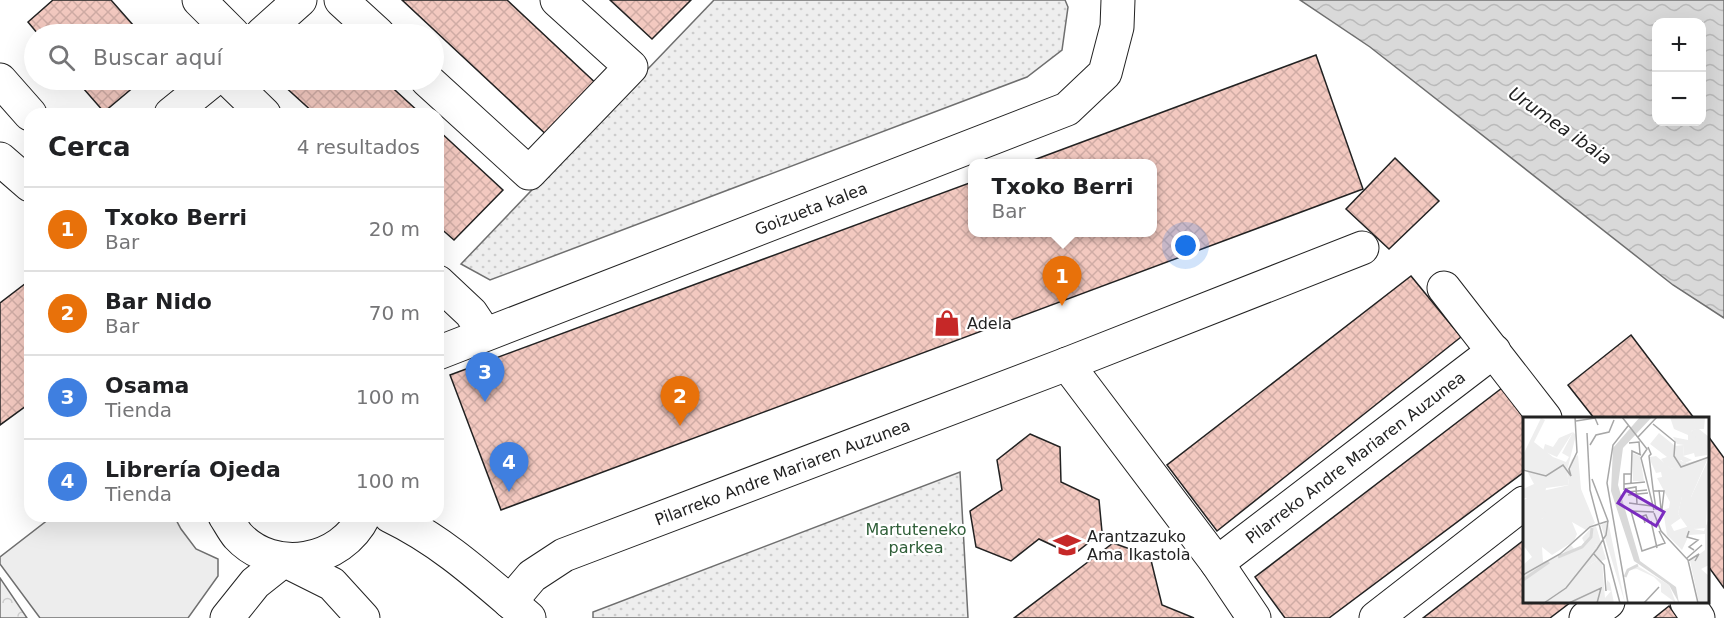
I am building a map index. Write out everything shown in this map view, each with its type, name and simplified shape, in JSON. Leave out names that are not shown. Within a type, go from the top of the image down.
[{"type":"street","points":[[198,0],[223,24]]},
{"type":"street","points":[[273,24],[300,0]]},
{"type":"street","points":[[341,0],[367,24]]},
{"type":"street","points":[[438,90],[529,173],[631,67],[557,0]]},
{"type":"street","name":"Goizueta kalea","points":[[444,351],[1067,109],[1105,73],[1117,27],[1118,0]]},
{"type":"street","points":[[0,80],[25,108]]},
{"type":"street","points":[[178,108],[201,90]]},
{"type":"street","points":[[239,90],[258,108]]},
{"type":"street","points":[[0,159],[24,181]]},
{"type":"street","name":"Pilarreko Andre Mariaren Auzunea","points":[[519,610],[532,576],[564,555],[1362,248]]},
{"type":"street","points":[[444,288],[471,313],[485,334]]},
{"type":"street","points":[[1444,288],[1544,417]]},
{"type":"street","name":"Pilarreko Andre Mariaren Auzunea","points":[[1217,563],[1494,351]]},
{"type":"street","points":[[1067,363],[1217,563],[1254,618]]},
{"type":"street","points":[[1376,618],[1523,504]]},
{"type":"street","points":[[229,522],[238,536],[259,552],[284,560],[332,584],[363,618]]},
{"type":"street","points":[[227,618],[255,583],[284,560],[306,559],[327,553],[345,541],[361,522]]},
{"type":"street","points":[[401,522],[431,538],[467,564],[519,610]]},
{"type":"street","points":[[1586,618],[1607,603]]},
{"type":"street","points":[[1687,603],[1698,618]]},
{"type":"green space","points":[[714,0],[1065,0],[1068,7],[1062,50],[1027,77],[490,280],[461,264]]},
{"type":"green space","name":"Martuteneko parkea","points":[[960,472],[968,618],[593,618],[593,612]]},
{"type":"green space","points":[[0,578],[27,618],[0,618]]},
{"type":"shaded area","points":[[45,522],[177,522],[196,549],[218,559],[218,576],[188,618],[40,618],[0,564],[0,557]]},
{"type":"water","name":"Urumea ibaia","points":[[1300,0],[1724,0],[1724,318],[1673,285],[1370,47]]},
{"type":"building","points":[[53,0],[111,0],[132,24],[30,24],[28,22]]},
{"type":"building","points":[[402,0],[507,0],[601,88],[551,139],[444,39],[444,24],[428,24]]},
{"type":"building","points":[[610,0],[691,0],[652,39]]},
{"type":"building","points":[[1316,55],[1363,189],[501,510],[450,375],[968,183],[968,237],[1157,237],[1157,159],[1036,159]]},
{"type":"building","points":[[85,90],[130,90],[109,108],[100,108]]},
{"type":"building","points":[[289,90],[395,90],[414,108],[308,108]]},
{"type":"building","points":[[444,136],[503,190],[454,240],[444,231]]},
{"type":"building","points":[[1395,158],[1439,201],[1389,249],[1346,209]]},
{"type":"building","points":[[1411,276],[1461,337],[1217,531],[1167,465]]},
{"type":"building","points":[[24,285],[24,407],[0,425],[0,303]]},
{"type":"building","points":[[1631,335],[1693,417],[1593,417],[1568,385]]},
{"type":"building","points":[[1502,388],[1523,417],[1523,473],[1329,618],[1285,618],[1255,577]]},
{"type":"building","name":"Arantzazuko Ama Ikastola","points":[[1030,434],[1060,447],[1061,482],[1099,500],[1102,532],[1073,555],[1039,539],[1011,561],[976,547],[970,511],[1002,490],[997,460]]},
{"type":"building","points":[[1709,437],[1724,458],[1724,588],[1709,567]]},
{"type":"building","points":[[1523,541],[1523,603],[1570,603],[1550,618],[1423,618]]},
{"type":"building","points":[[1113,543],[1150,556],[1162,605],[1194,618],[1014,618]]},
{"type":"building","points":[[1669,606],[1678,618],[1654,618]]},
{"type":"place","name":"Txoko Berri","points":[[1062,306]]},
{"type":"place","name":"Adela","points":[[947,323]]},
{"type":"place","name":"Osama","points":[[485,402]]},
{"type":"place","name":"Bar Nido","points":[[680,426]]},
{"type":"place","name":"Librería Ojeda","points":[[509,492]]},
{"type":"place","name":"Arantzazuko Ama Ikastola","points":[[1067,545]]}]
